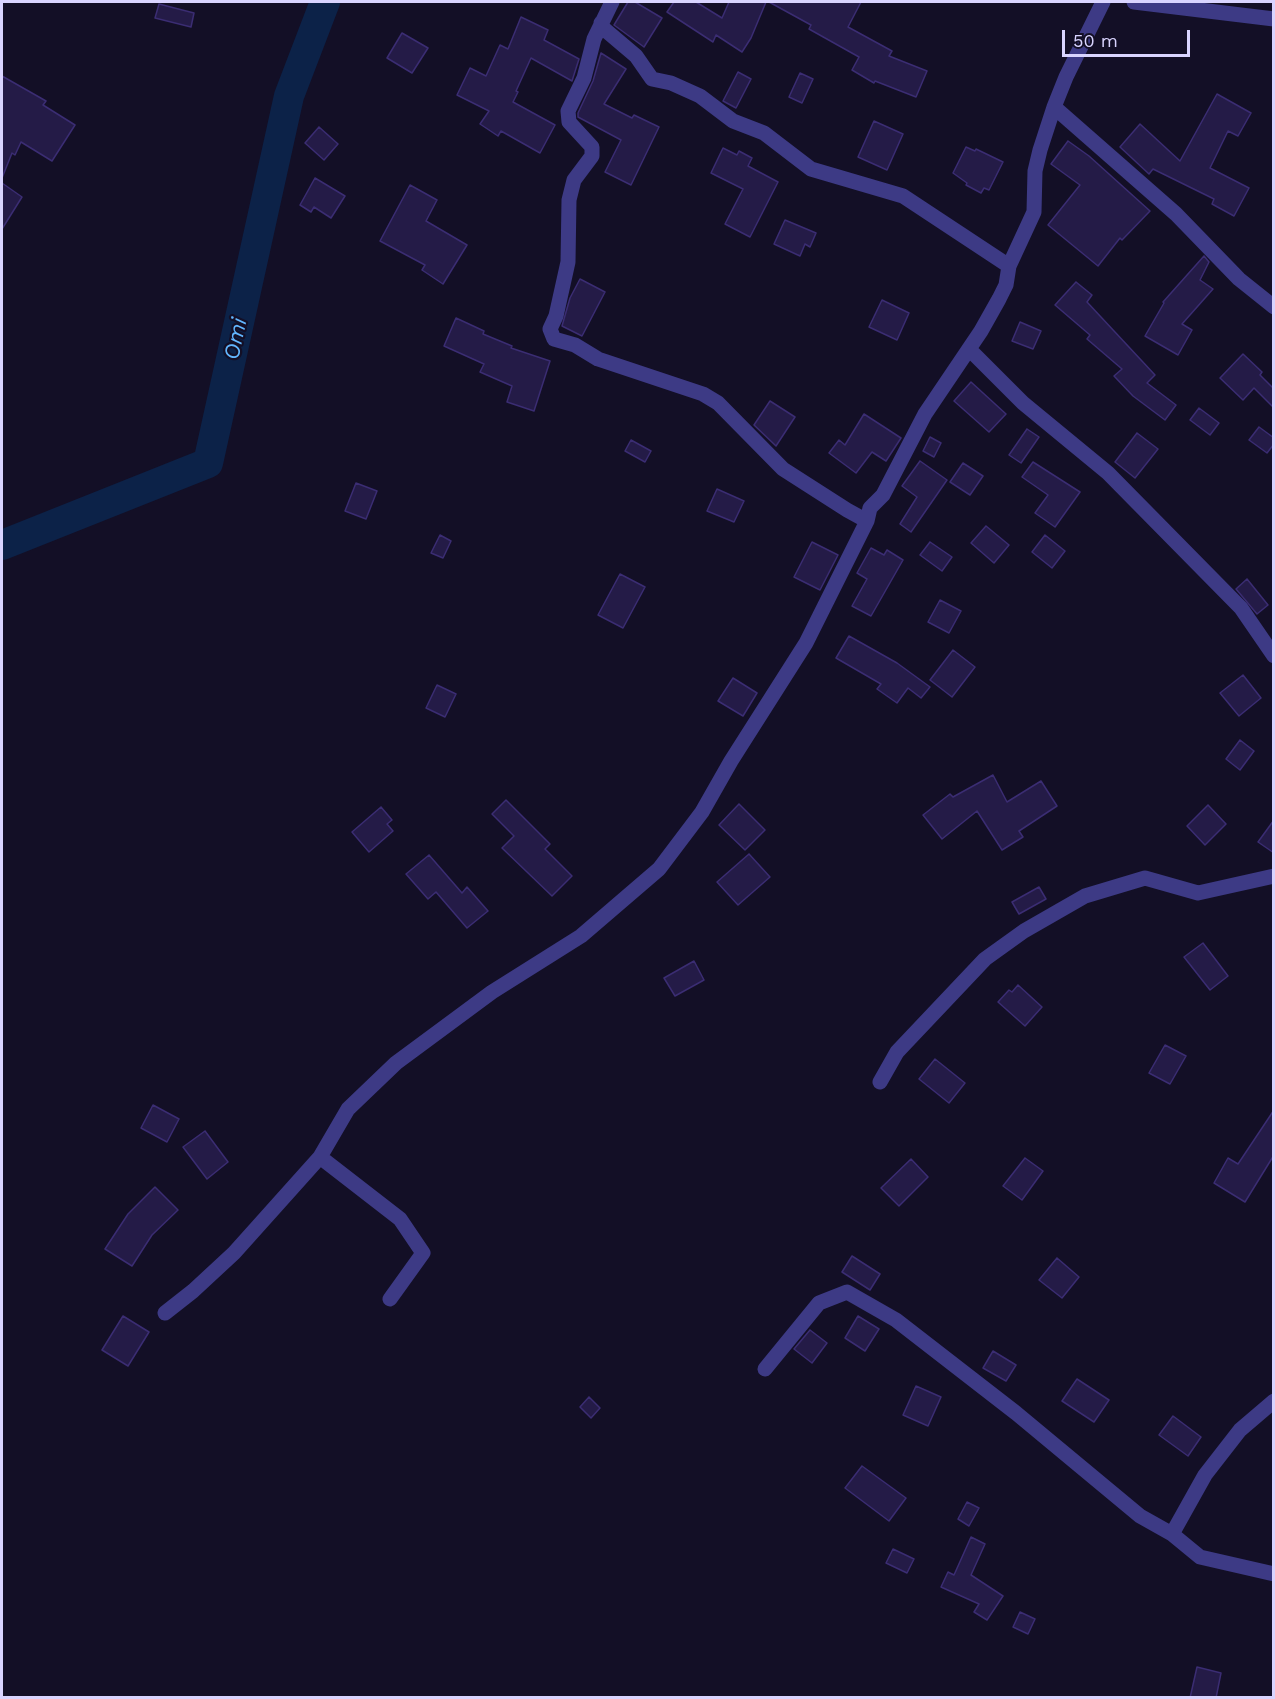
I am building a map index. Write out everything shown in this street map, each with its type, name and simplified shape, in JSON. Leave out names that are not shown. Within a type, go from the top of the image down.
[{"type":"street","points":[[612,2],[594,39],[584,78],[568,111],[569,122],[592,147],[592,156],[574,180],[569,200],[568,262],[556,316],[550,329],[554,339],[575,345],[598,358],[703,394],[718,403],[783,469],[867,521]]},
{"type":"street","points":[[165,1313],[234,1253],[320,1158],[348,1109],[396,1063],[492,992],[581,936],[659,869],[702,812],[731,761],[806,644],[867,521],[870,508],[883,495],[925,414],[969,349],[1006,285],[1009,266],[1034,212],[1035,171],[1054,107],[1102,2]]},
{"type":"street","points":[[1134,2],[1274,19]]},
{"type":"street","points":[[601,23],[603,28],[636,56],[652,78],[671,83],[700,96],[733,121],[764,133],[811,170],[903,196],[1009,266]]},
{"type":"street","points":[[1054,107],[1176,214],[1239,279],[1274,307]]},
{"type":"street","points":[[969,349],[1023,403],[1108,473],[1241,608],[1274,656]]},
{"type":"street","points":[[880,1082],[897,1052],[985,959],[1024,931],[1084,896],[1145,878],[1198,893],[1274,876]]},
{"type":"street","points":[[320,1158],[400,1219],[423,1252],[390,1299]]},
{"type":"street","points":[[765,1369],[819,1303],[847,1292],[896,1320],[1016,1413],[1140,1516],[1172,1534],[1200,1557],[1274,1574]]},
{"type":"street","points":[[1172,1534],[1205,1475],[1240,1430],[1274,1401]]},
{"type":"building","points":[[628,2],[635,2],[662,18],[644,47],[614,25]]},
{"type":"building","points":[[674,2],[696,2],[722,18],[729,2],[766,2],[751,38],[742,52],[716,35],[713,42],[667,12]]},
{"type":"building","points":[[769,2],[861,2],[848,27],[892,51],[889,56],[927,71],[916,97],[875,81],[874,83],[852,70],[859,57],[809,29],[811,25]]},
{"type":"building","points":[[159,4],[194,13],[191,27],[155,18]]},
{"type":"building","points":[[521,17],[548,30],[544,40],[579,59],[572,81],[531,58],[516,91],[518,92],[513,102],[555,125],[540,153],[501,131],[498,136],[480,124],[489,111],[457,95],[470,68],[486,76],[500,45],[508,49]]},
{"type":"building","points":[[402,33],[428,48],[412,73],[387,58]]},
{"type":"building","points":[[601,53],[626,69],[604,104],[632,118],[634,115],[659,127],[631,185],[605,172],[621,140],[578,117],[593,81]]},
{"type":"building","points":[[738,72],[751,79],[736,108],[723,101]]},
{"type":"building","points":[[800,73],[813,79],[802,103],[789,97]]},
{"type":"building","points":[[2,76],[46,101],[43,105],[75,125],[52,161],[21,142],[15,155],[12,153],[2,178]]},
{"type":"building","points":[[1217,94],[1251,113],[1238,136],[1228,131],[1210,168],[1249,188],[1234,216],[1212,204],[1214,199],[1153,169],[1149,174],[1120,147],[1140,124],[1180,161]]},
{"type":"building","points":[[874,121],[903,134],[887,170],[858,157]]},
{"type":"building","points":[[319,127],[338,144],[324,160],[305,143]]},
{"type":"building","points":[[1068,141],[1089,156],[1150,211],[1122,240],[1120,238],[1098,266],[1048,225],[1080,185],[1051,164]]},
{"type":"building","points":[[966,147],[975,151],[976,149],[1003,162],[989,190],[984,188],[981,193],[966,185],[967,183],[953,173]]},
{"type":"building","points":[[723,148],[737,155],[739,151],[752,158],[748,166],[778,182],[750,237],[725,224],[743,189],[711,173]]},
{"type":"building","points":[[315,178],[345,196],[331,218],[314,207],[311,212],[300,205]]},
{"type":"building","points":[[2,183],[22,197],[2,229]]},
{"type":"building","points":[[410,185],[437,200],[426,221],[467,245],[443,284],[422,270],[425,265],[380,241]]},
{"type":"building","points":[[785,220],[816,233],[810,247],[805,244],[800,256],[774,244]]},
{"type":"building","points":[[1204,256],[1209,262],[1200,280],[1213,289],[1182,324],[1192,330],[1178,355],[1145,336],[1163,302]]},
{"type":"building","points":[[580,279],[605,292],[582,336],[562,326],[570,298]]},
{"type":"building","points":[[1076,282],[1092,295],[1087,302],[1155,375],[1147,383],[1176,405],[1165,420],[1133,396],[1114,376],[1122,369],[1087,339],[1090,335],[1055,305]]},
{"type":"building","points":[[882,300],[909,313],[897,340],[869,327]]},
{"type":"building","points":[[456,318],[484,331],[483,334],[512,346],[511,348],[550,361],[534,411],[507,402],[512,386],[480,372],[484,364],[444,346]]},
{"type":"building","points":[[1020,322],[1041,331],[1033,349],[1012,341]]},
{"type":"building","points":[[1243,354],[1262,372],[1260,375],[1274,389],[1274,408],[1254,388],[1243,400],[1220,378]]},
{"type":"building","points":[[971,382],[1006,414],[989,432],[954,401]]},
{"type":"building","points":[[770,401],[795,417],[776,446],[754,425]]},
{"type":"building","points":[[1199,408],[1219,423],[1210,435],[1190,420]]},
{"type":"building","points":[[864,414],[901,438],[886,461],[872,452],[856,473],[829,453],[839,440],[845,445]]},
{"type":"building","points":[[1259,427],[1274,438],[1274,444],[1267,453],[1249,440]]},
{"type":"building","points":[[1027,429],[1039,437],[1021,463],[1009,455]]},
{"type":"building","points":[[1137,433],[1158,449],[1135,478],[1115,462]]},
{"type":"building","points":[[930,437],[941,443],[934,457],[923,451]]},
{"type":"building","points":[[631,440],[651,451],[645,462],[625,451]]},
{"type":"building","points":[[920,461],[947,480],[911,532],[900,524],[917,497],[902,486]]},
{"type":"building","points":[[1033,462],[1080,492],[1055,527],[1035,513],[1048,495],[1022,477]]},
{"type":"building","points":[[963,463],[983,476],[970,495],[950,482]]},
{"type":"building","points":[[356,483],[377,491],[366,519],[345,511]]},
{"type":"building","points":[[717,489],[744,501],[734,522],[707,511]]},
{"type":"building","points":[[986,526],[1009,545],[994,563],[971,543]]},
{"type":"building","points":[[440,535],[451,541],[443,558],[431,553]]},
{"type":"building","points":[[1045,535],[1065,551],[1052,568],[1032,552]]},
{"type":"building","points":[[812,542],[838,555],[820,590],[794,577]]},
{"type":"building","points":[[930,542],[952,557],[942,571],[920,555]]},
{"type":"building","points":[[871,548],[884,555],[887,550],[903,560],[871,616],[852,606],[867,579],[857,573]]},
{"type":"building","points":[[620,574],[645,587],[623,628],[598,615]]},
{"type":"building","points":[[1247,579],[1268,605],[1257,614],[1236,589]]},
{"type":"building","points":[[940,600],[961,611],[949,633],[928,622]]},
{"type":"building","points":[[849,636],[897,663],[930,687],[921,698],[908,688],[897,703],[877,689],[881,684],[836,658]]},
{"type":"building","points":[[953,650],[975,667],[952,697],[930,680]]},
{"type":"building","points":[[1243,675],[1261,698],[1239,716],[1220,693]]},
{"type":"building","points":[[733,678],[757,693],[743,716],[718,701]]},
{"type":"building","points":[[437,685],[456,694],[445,717],[426,708]]},
{"type":"building","points":[[1240,740],[1254,751],[1240,770],[1226,759]]},
{"type":"building","points":[[993,775],[1007,802],[1041,781],[1057,806],[1019,831],[1023,837],[1002,850],[977,811],[942,839],[923,815],[950,794],[953,797]]},
{"type":"building","points":[[506,800],[550,844],[545,849],[572,876],[552,896],[502,848],[514,836],[492,814]]},
{"type":"building","points":[[739,804],[765,830],[745,850],[719,825]]},
{"type":"building","points":[[1208,805],[1226,824],[1205,845],[1187,826]]},
{"type":"building","points":[[381,807],[392,820],[387,824],[393,831],[369,852],[352,832]]},
{"type":"building","points":[[1274,820],[1274,853],[1258,842]]},
{"type":"building","points":[[749,854],[770,877],[738,905],[717,882]]},
{"type":"building","points":[[429,855],[462,893],[467,887],[488,911],[467,928],[436,892],[428,899],[406,874]]},
{"type":"building","points":[[1039,887],[1046,899],[1019,914],[1012,902]]},
{"type":"building","points":[[1203,943],[1228,976],[1210,990],[1184,957]]},
{"type":"building","points":[[694,961],[704,980],[675,996],[664,978]]},
{"type":"building","points":[[1018,985],[1042,1007],[1025,1026],[998,1002],[1009,990],[1012,992]]},
{"type":"building","points":[[1165,1045],[1186,1056],[1170,1084],[1149,1073]]},
{"type":"building","points":[[935,1059],[965,1083],[949,1103],[919,1079]]},
{"type":"building","points":[[153,1105],[179,1119],[167,1142],[141,1128]]},
{"type":"building","points":[[1274,1110],[1274,1155],[1245,1202],[1214,1183],[1228,1158],[1238,1164]]},
{"type":"building","points":[[205,1131],[228,1162],[207,1179],[183,1147]]},
{"type":"building","points":[[1025,1158],[1043,1171],[1022,1200],[1003,1186]]},
{"type":"building","points":[[911,1159],[928,1177],[899,1206],[881,1188]]},
{"type":"building","points":[[155,1187],[178,1210],[152,1235],[132,1266],[105,1249],[128,1214]]},
{"type":"building","points":[[852,1256],[880,1274],[870,1290],[842,1272]]},
{"type":"building","points":[[1057,1258],[1079,1277],[1062,1298],[1039,1280]]},
{"type":"building","points":[[123,1316],[149,1332],[128,1366],[102,1350]]},
{"type":"building","points":[[858,1316],[879,1329],[865,1351],[845,1338]]},
{"type":"building","points":[[810,1330],[827,1343],[812,1363],[794,1349]]},
{"type":"building","points":[[993,1351],[1016,1365],[1006,1381],[983,1368]]},
{"type":"building","points":[[1077,1379],[1109,1400],[1094,1422],[1062,1401]]},
{"type":"building","points":[[916,1386],[941,1397],[928,1426],[903,1415]]},
{"type":"building","points":[[589,1397],[600,1408],[591,1418],[580,1407]]},
{"type":"building","points":[[1173,1416],[1201,1437],[1188,1456],[1159,1435]]},
{"type":"building","points":[[862,1466],[906,1498],[889,1521],[845,1488]]},
{"type":"building","points":[[967,1502],[979,1508],[969,1526],[958,1519]]},
{"type":"building","points":[[971,1537],[985,1544],[971,1575],[1003,1596],[987,1620],[974,1612],[979,1604],[941,1587],[948,1572],[954,1575]]},
{"type":"building","points":[[893,1549],[914,1559],[907,1573],[886,1563]]},
{"type":"building","points":[[1020,1612],[1035,1619],[1028,1634],[1013,1627]]},
{"type":"building","points":[[1197,1667],[1221,1673],[1216,1698],[1190,1698]]},
{"type":"waterway","name":"Omi","points":[[2,545],[208,463],[289,96],[325,2]]}]
